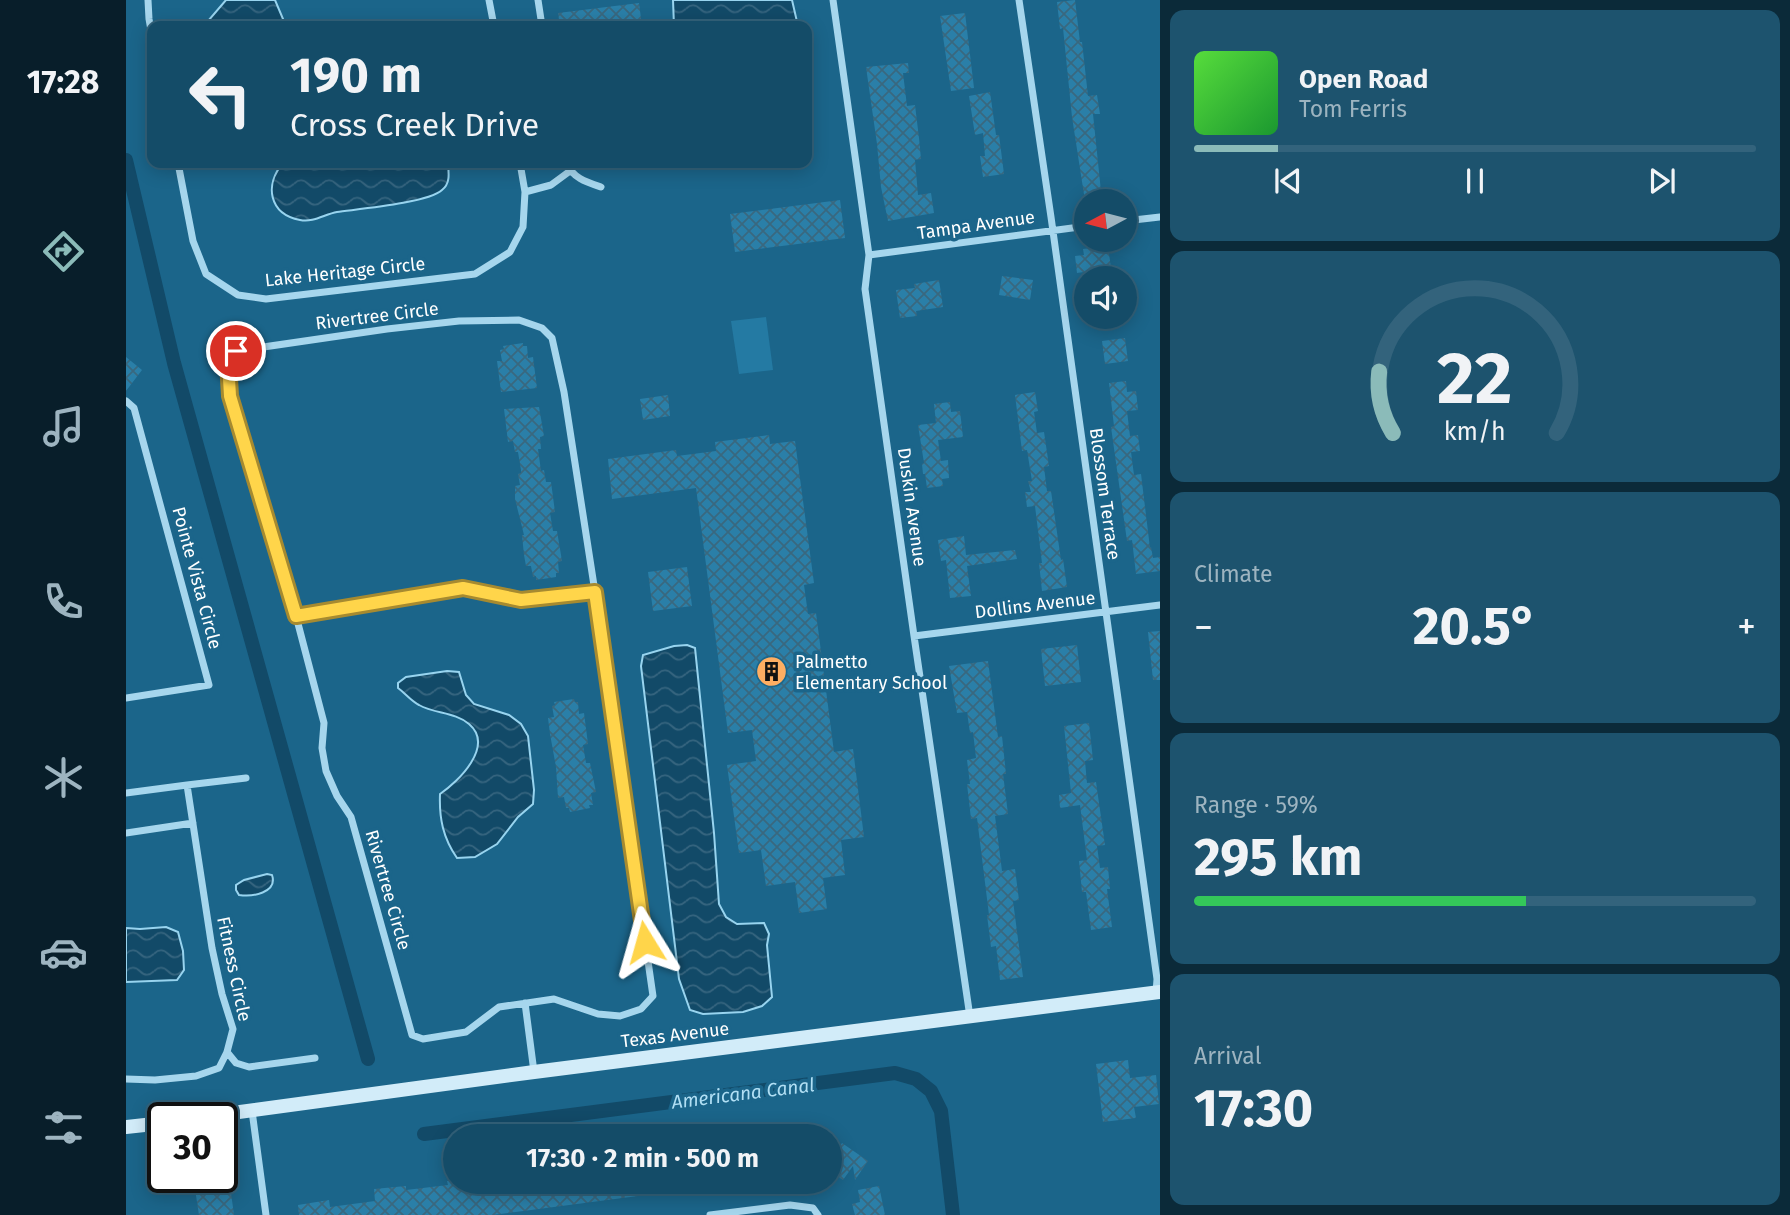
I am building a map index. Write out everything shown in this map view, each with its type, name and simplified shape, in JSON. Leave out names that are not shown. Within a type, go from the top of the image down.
[{"type":"street","points":[[148,0],[149,21]]},
{"type":"street","points":[[489,0],[493,21]]},
{"type":"street","points":[[538,0],[541,21]]},
{"type":"street","name":"Duskin Avenue","points":[[834,0],[869,255],[865,289],[971,1017]]},
{"type":"street","name":"Blossom Terrace","points":[[1019,0],[1158,993]]},
{"type":"street","name":"Lake Heritage Circle","points":[[179,168],[193,241],[206,274],[238,295],[266,299],[475,274],[510,251],[523,226],[525,192],[521,168]]},
{"type":"street","points":[[568,168],[580,180],[601,187]]},
{"type":"street","points":[[525,192],[551,185],[570,171]]},
{"type":"street","points":[[1138,220],[1160,217]]},
{"type":"street","name":"Tampa Avenue","points":[[869,255],[1074,228]]},
{"type":"street","name":"Rivertree Circle","points":[[519,320],[542,328],[552,338],[565,392],[595,592],[653,996],[641,1009],[620,1016],[598,1014],[554,999],[499,1007],[466,1032],[423,1040],[412,1035],[351,817],[337,796],[326,771],[322,748],[324,723],[296,616],[230,396],[228,361],[236,351],[459,321],[519,320]]},
{"type":"street","name":"Pointe Vista Circle","points":[[126,401],[134,408],[209,685],[126,698]]},
{"type":"street","points":[[296,616],[463,588],[521,600],[595,592]]},
{"type":"street","name":"Dollins Avenue","points":[[914,636],[1160,605]]},
{"type":"street","points":[[126,793],[246,778]]},
{"type":"street","name":"Fitness Circle","points":[[187,785],[212,948],[233,1029],[227,1052]]},
{"type":"street","points":[[126,833],[192,823]]},
{"type":"street","name":"Texas Avenue","points":[[238,1113],[534,1072],[1158,993]]},
{"type":"street","points":[[525,1003],[534,1072]]},
{"type":"street","points":[[126,1079],[155,1080],[196,1076],[219,1068],[227,1052],[236,1063],[248,1067],[315,1058]]},
{"type":"street","points":[[252,1111],[265,1215]]},
{"type":"street","points":[[126,1127],[147,1124]]},
{"type":"street","points":[[710,1215],[790,1205],[813,1208],[818,1215]]},
{"type":"shaded area","points":[[766,317],[773,370],[739,374],[731,321]]},
{"type":"water","points":[[226,0],[275,0],[284,21],[208,21]]},
{"type":"water","points":[[673,0],[792,0],[797,21],[674,21]]},
{"type":"water","points":[[280,168],[448,168],[448,179],[442,190],[434,195],[392,205],[337,212],[305,221],[290,217],[276,205],[272,189]]},
{"type":"water","points":[[687,645],[695,648],[719,904],[726,917],[737,924],[764,923],[769,934],[767,945],[772,997],[762,1006],[743,1012],[703,1014],[690,1010],[679,979],[641,666],[643,655]]},
{"type":"water","points":[[447,671],[459,672],[466,695],[474,704],[509,715],[521,724],[528,736],[533,804],[518,817],[497,844],[475,857],[457,858],[452,850],[441,820],[440,794],[456,781],[471,763],[478,743],[476,733],[463,720],[419,705],[398,688],[398,683],[406,677]]},
{"type":"water","points":[[267,874],[272,875],[273,881],[268,890],[239,895],[236,885]]},
{"type":"water","points":[[166,927],[178,932],[183,951],[184,970],[177,980],[126,982],[126,928]]},
{"type":"building","points":[[1075,0],[1088,96],[1097,95],[1100,114],[1093,114],[1101,189],[1083,189],[1072,117],[1063,28],[1060,29],[1057,2]]},
{"type":"building","points":[[639,3],[641,21],[559,21],[558,13]]},
{"type":"building","points":[[965,13],[974,88],[951,91],[940,16]]},
{"type":"building","points":[[908,63],[909,73],[903,73],[907,106],[915,105],[921,159],[915,160],[918,195],[931,193],[934,213],[888,221],[881,187],[866,67]]},
{"type":"building","points":[[990,92],[1004,174],[983,177],[980,156],[985,156],[983,133],[975,135],[969,96]]},
{"type":"building","points":[[840,200],[845,238],[735,252],[730,214]]},
{"type":"building","points":[[1084,252],[1109,252],[1111,266],[1076,266],[1075,256],[1084,255]]},
{"type":"building","points":[[1002,276],[1033,280],[1030,300],[999,295]]},
{"type":"building","points":[[939,280],[943,307],[916,311],[917,316],[900,318],[896,290],[915,288],[914,284]]},
{"type":"building","points":[[1125,338],[1128,361],[1105,364],[1102,341]]},
{"type":"building","points":[[523,343],[523,346],[527,346],[528,358],[533,357],[537,388],[501,392],[497,361],[502,361],[500,350],[504,349],[503,346]]},
{"type":"building","points":[[126,357],[142,370],[126,391]]},
{"type":"building","points":[[1126,381],[1127,392],[1136,391],[1138,410],[1127,411],[1130,436],[1138,435],[1140,451],[1131,452],[1134,475],[1141,474],[1153,558],[1160,557],[1160,571],[1136,574],[1132,540],[1127,541],[1111,427],[1114,426],[1109,383]]},
{"type":"building","points":[[1035,392],[1037,433],[1044,432],[1049,466],[1044,467],[1047,491],[1051,491],[1067,587],[1042,591],[1039,563],[1042,563],[1035,506],[1027,507],[1025,492],[1031,492],[1028,481],[1032,481],[1027,450],[1022,451],[1015,395]]},
{"type":"building","points":[[668,395],[670,416],[643,420],[640,399]]},
{"type":"building","points":[[950,402],[951,412],[960,411],[963,437],[938,440],[941,461],[948,460],[949,478],[942,479],[943,486],[927,488],[918,425],[936,423],[934,404]]},
{"type":"building","points":[[539,407],[544,436],[540,437],[541,449],[538,449],[541,471],[544,470],[546,482],[551,482],[555,512],[550,513],[553,531],[557,531],[562,561],[558,562],[559,573],[556,573],[556,577],[536,580],[531,566],[526,566],[524,535],[515,499],[515,486],[520,485],[518,474],[521,470],[513,441],[508,442],[504,409]]},
{"type":"building","name":"Palmetto Elementary School","points":[[769,435],[770,444],[795,441],[814,583],[804,585],[808,614],[816,613],[834,752],[853,749],[864,837],[841,840],[845,875],[823,878],[827,909],[799,913],[795,882],[766,886],[761,850],[739,853],[727,765],[756,761],[752,730],[728,733],[696,488],[612,499],[608,459],[676,450],[677,456],[716,451],[715,442]]},
{"type":"building","points":[[964,536],[966,555],[1015,550],[1017,559],[967,566],[971,596],[950,598],[946,560],[941,561],[938,540]]},
{"type":"building","points":[[687,567],[692,606],[653,611],[648,572]]},
{"type":"building","points":[[1160,631],[1160,680],[1153,680],[1148,632]]},
{"type":"building","points":[[1077,645],[1081,682],[1045,686],[1041,649]]},
{"type":"building","points":[[988,661],[998,737],[1002,736],[1008,814],[995,816],[1002,871],[1015,869],[1019,900],[1013,901],[1023,977],[1000,980],[996,946],[991,947],[977,818],[971,819],[967,784],[970,784],[967,760],[976,758],[973,732],[970,733],[967,712],[957,713],[949,666]]},
{"type":"building","points":[[574,699],[578,702],[579,714],[584,713],[588,744],[583,745],[596,792],[591,793],[593,805],[589,805],[590,808],[570,812],[569,808],[566,808],[564,797],[558,798],[548,718],[554,717],[554,702]]},
{"type":"building","points":[[1089,723],[1093,760],[1085,761],[1087,783],[1096,782],[1105,845],[1097,846],[1100,868],[1108,867],[1110,889],[1107,889],[1112,927],[1091,930],[1086,892],[1082,892],[1079,861],[1087,860],[1080,805],[1060,808],[1059,795],[1071,793],[1064,726]]},
{"type":"building","points":[[1128,1060],[1130,1078],[1156,1075],[1159,1104],[1134,1107],[1136,1118],[1103,1122],[1096,1064]]},
{"type":"building","points":[[842,1143],[868,1161],[855,1180],[853,1166],[843,1180]]},
{"type":"building","points":[[406,1186],[406,1190],[443,1186],[443,1194],[653,1194],[492,1215],[299,1215],[298,1205],[329,1200],[330,1207],[375,1201],[374,1189]]},
{"type":"building","points":[[879,1186],[885,1215],[855,1215],[852,1204],[860,1202],[858,1190]]},
{"type":"building","points":[[196,1193],[231,1193],[234,1215],[199,1215]]},
{"type":"waterway","points":[[126,160],[174,363],[368,1059]]},
{"type":"waterway","name":"Americana Canal","points":[[424,1134],[895,1073],[916,1079],[931,1091],[941,1111],[953,1215]]},
{"type":"place","name":"Palmetto Elementary School","points":[[772,672]]},
{"type":"route","points":[[236,351],[228,361],[230,396],[296,616],[463,588],[521,600],[595,592],[645,942]]}]
